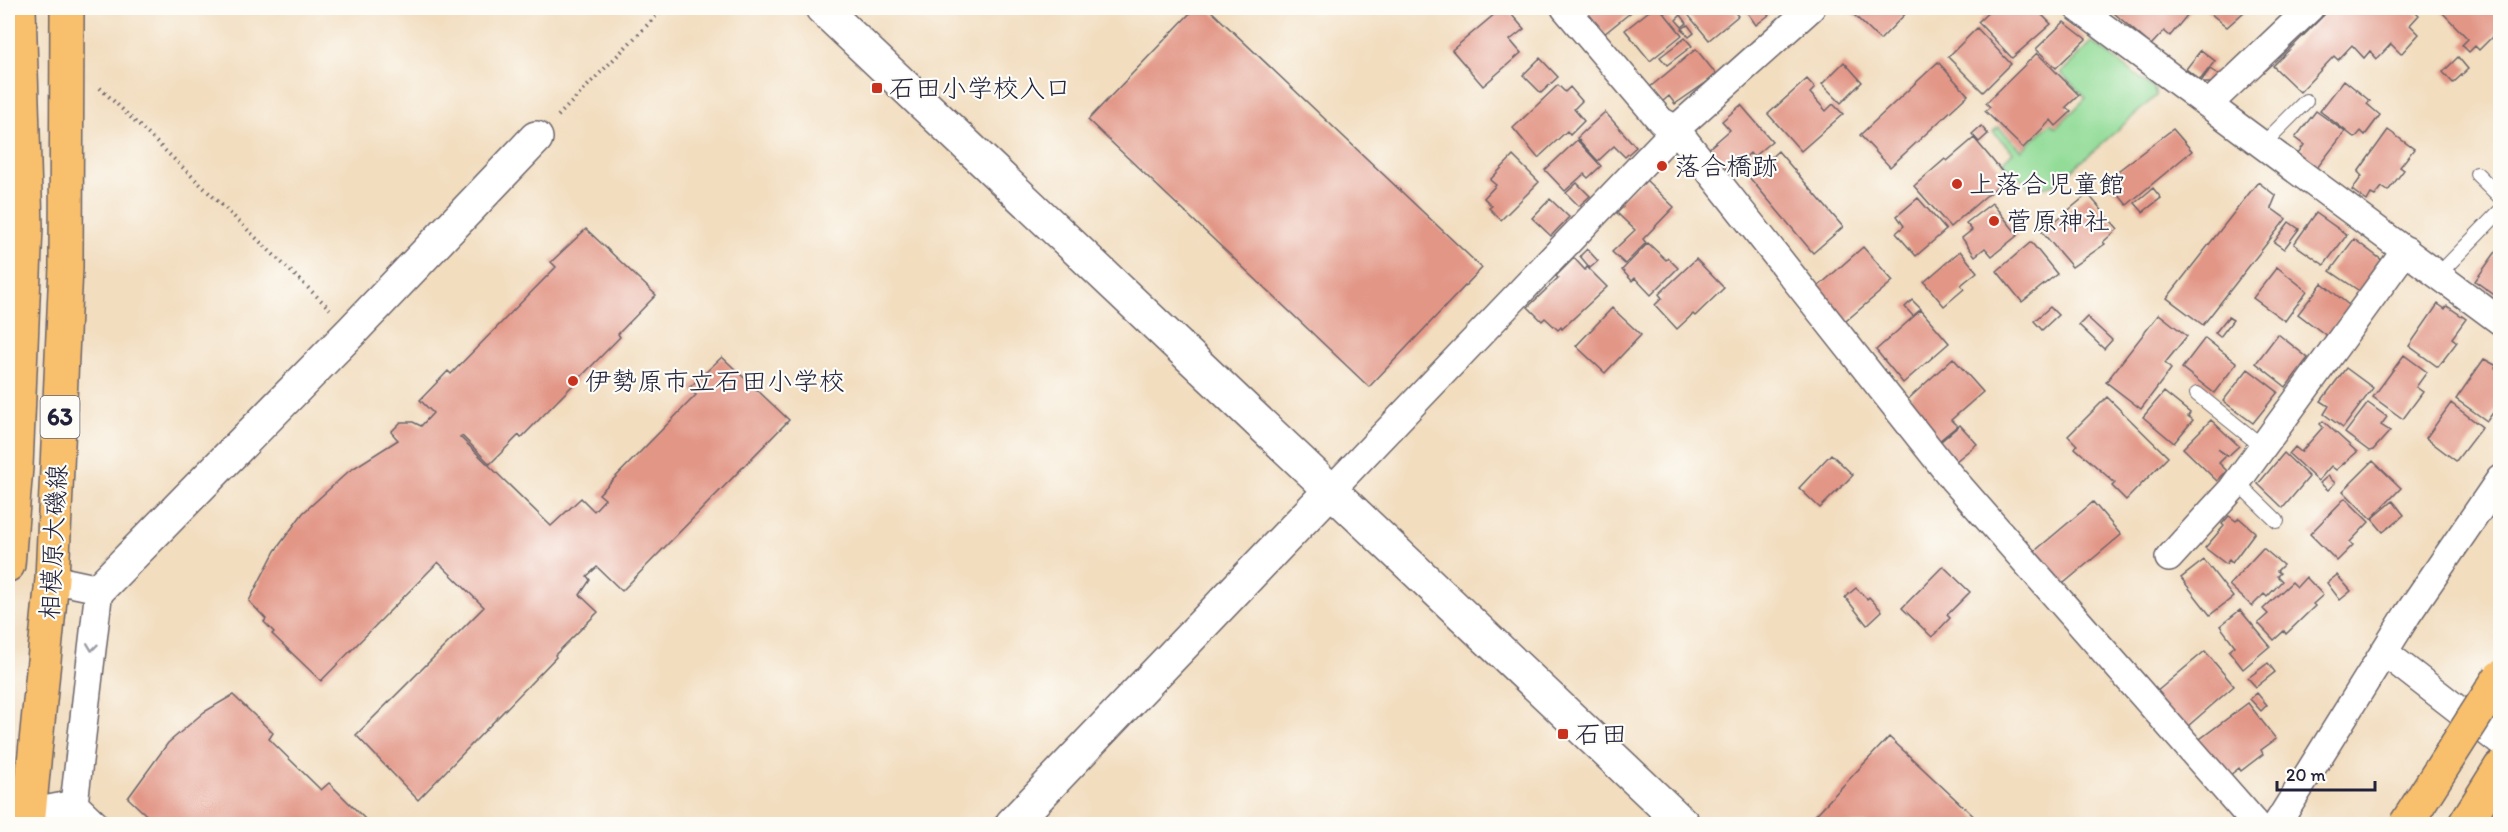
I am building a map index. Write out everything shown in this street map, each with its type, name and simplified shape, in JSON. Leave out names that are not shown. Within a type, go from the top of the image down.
[{"type":"main road","points":[[8,565],[16,467],[26,226],[19,8]]},
{"type":"main road","name":"相模原大磯線","points":[[29,819],[52,579],[66,267],[67,8]]},
{"type":"main road","points":[[2406,825],[2500,677]]},
{"type":"main road","points":[[2465,825],[2500,768]]},
{"type":"street","points":[[822,8],[1683,825]]},
{"type":"street","points":[[1565,8],[1661,121],[1676,129],[1952,478],[2256,825]]},
{"type":"street","points":[[1012,825],[1676,129],[1811,8]]},
{"type":"street","points":[[2078,8],[2500,321]]},
{"type":"street","points":[[2209,104],[2310,8]]},
{"type":"street","points":[[74,804],[99,589],[537,138]]},
{"type":"street","points":[[2169,558],[2237,482],[2406,250]]},
{"type":"street","points":[[2277,825],[2384,652],[2500,479]]},
{"type":"street","points":[[52,579],[99,589]]},
{"type":"street","points":[[2384,652],[2500,742]]},
{"type":"street","points":[[29,819],[74,804]]},
{"type":"street","points":[[74,804],[95,825]]},
{"type":"lane","points":[[2263,144],[2306,101]]},
{"type":"lane","points":[[2477,174],[2500,197]]},
{"type":"lane","points":[[2439,274],[2500,211]]},
{"type":"lane","points":[[2197,394],[2263,447]]},
{"type":"lane","points":[[2237,482],[2277,521]]},
{"type":"path","points":[[537,138],[664,8]]},
{"type":"path","points":[[68,87],[100,88],[352,331]]},
{"type":"green space","points":[[2092,42],[2154,89],[2156,96],[2057,183],[2032,190],[2003,162],[2013,152],[1993,132],[1998,127],[2022,150],[2051,123],[2056,128],[2086,98],[2061,73]]},
{"type":"building","points":[[1195,8],[1208,8],[1482,268],[1369,387],[1088,120]]},
{"type":"building","points":[[1502,8],[1506,8],[1524,29],[1510,40],[1521,53],[1483,86],[1452,50]]},
{"type":"building","points":[[1584,8],[1634,8],[1635,9],[1604,34]]},
{"type":"building","points":[[1653,8],[1660,8],[1682,35],[1650,61],[1625,30]]},
{"type":"building","points":[[1690,8],[1731,8],[1738,16],[1709,40],[1685,11]]},
{"type":"building","points":[[1744,8],[1763,8],[1769,15],[1756,25]]},
{"type":"building","points":[[1852,8],[1911,8],[1880,40],[1849,10]]},
{"type":"building","points":[[1993,8],[2039,8],[2041,9],[2039,12],[2051,24],[2012,58],[1978,22]]},
{"type":"building","points":[[2119,8],[2193,8],[2170,36],[2164,31],[2151,45],[2114,13]]},
{"type":"building","points":[[2204,8],[2241,8],[2245,11],[2227,27]]},
{"type":"building","points":[[2331,8],[2412,8],[2419,15],[2410,25],[2419,34],[2401,54],[2391,44],[2377,59],[2370,51],[2364,58],[2352,45],[2338,60],[2334,56],[2300,92],[2273,66]]},
{"type":"building","points":[[2438,8],[2500,8],[2500,29],[2479,50],[2475,46],[2469,52],[2462,45],[2468,39]]},
{"type":"building","points":[[1681,15],[1687,23],[1682,27],[1676,20]]},
{"type":"building","points":[[2064,22],[2086,39],[2056,68],[2036,49]]},
{"type":"building","points":[[1688,25],[1694,33],[1689,37],[1682,29]]},
{"type":"building","points":[[1977,28],[2011,64],[1983,92],[1948,57]]},
{"type":"building","points":[[1685,38],[1692,46],[1667,65],[1660,57]]},
{"type":"building","points":[[1696,49],[1717,75],[1675,104],[1669,96],[1662,102],[1650,87]]},
{"type":"building","points":[[2201,50],[2215,61],[2200,80],[2186,69]]},
{"type":"building","points":[[2037,53],[2079,95],[2066,107],[2071,112],[2056,126],[2051,120],[2023,148],[1985,111],[1990,107],[1986,103]]},
{"type":"building","points":[[2458,57],[2468,69],[2453,83],[2443,72]]},
{"type":"building","points":[[1540,58],[1558,77],[1541,93],[1523,75]]},
{"type":"building","points":[[1844,62],[1862,82],[1841,103],[1822,84]]},
{"type":"building","points":[[1938,62],[1968,95],[1890,167],[1860,135]]},
{"type":"building","points":[[2210,69],[2219,75],[2211,83],[2200,83]]},
{"type":"building","points":[[1807,79],[1815,88],[1810,93],[1826,111],[1833,104],[1843,114],[1801,151],[1768,114]]},
{"type":"building","points":[[2344,80],[2370,101],[2367,104],[2380,115],[2365,135],[2361,131],[2355,138],[2320,111]]},
{"type":"building","points":[[1558,85],[1565,92],[1570,87],[1582,101],[1574,109],[1584,121],[1570,135],[1567,131],[1538,158],[1513,128]]},
{"type":"building","points":[[1741,105],[1772,141],[1753,157],[1750,153],[1738,164],[1735,161],[1725,170],[1707,150],[1730,130],[1722,121]]},
{"type":"building","points":[[2316,111],[2345,132],[2317,168],[2298,153],[2304,145],[2295,138]]},
{"type":"building","points":[[1605,112],[1636,147],[1625,157],[1614,146],[1598,161],[1577,138]]},
{"type":"building","points":[[1981,126],[1988,134],[1979,142],[1972,134]]},
{"type":"building","points":[[2173,129],[2192,151],[2127,205],[2106,180]]},
{"type":"building","points":[[2388,130],[2414,149],[2400,167],[2404,170],[2388,191],[2382,187],[2375,196],[2371,194],[2367,201],[2352,190],[2362,176],[2358,172]]},
{"type":"building","name":"上落合児童館","points":[[1974,138],[2004,174],[1998,179],[2001,183],[1950,227],[1914,186]]},
{"type":"building","points":[[1577,140],[1601,166],[1588,178],[1584,174],[1565,191],[1545,170]]},
{"type":"building","points":[[1778,151],[1843,227],[1813,253],[1749,177]]},
{"type":"building","points":[[1513,156],[1539,182],[1501,220],[1489,208],[1492,206],[1484,198],[1496,185],[1490,180]]},
{"type":"building","points":[[1645,179],[1674,207],[1643,239],[1646,243],[1625,264],[1612,252],[1635,230],[1617,213],[1623,207],[1618,202]]},
{"type":"building","points":[[2258,182],[2276,196],[2271,208],[2286,219],[2203,325],[2167,298]]},
{"type":"building","points":[[1577,183],[1590,196],[1579,206],[1566,193]]},
{"type":"building","points":[[2153,188],[2161,198],[2143,212],[2135,203]]},
{"type":"building","points":[[2088,194],[2118,229],[2103,242],[2105,244],[2072,267],[2042,232]]},
{"type":"building","points":[[1918,198],[1946,230],[1916,256],[1896,233],[1904,226],[1897,216]]},
{"type":"building","points":[[1550,199],[1569,217],[1551,236],[1532,218]]},
{"type":"building","name":"上落合児童館","points":[[1992,203],[2018,235],[1992,256],[1985,248],[1975,256],[1962,238],[1972,230],[1966,223]]},
{"type":"building","points":[[2316,213],[2347,235],[2324,265],[2294,244]]},
{"type":"building","points":[[2289,222],[2299,229],[2284,249],[2274,242]]},
{"type":"building","points":[[586,229],[656,295],[618,334],[620,337],[521,438],[519,435],[490,464],[462,436],[460,437],[551,526],[581,498],[594,511],[605,499],[599,494],[696,395],[689,388],[722,357],[789,420],[622,591],[597,567],[587,576],[590,580],[580,595],[598,612],[418,800],[356,735],[484,607],[438,562],[321,681],[272,634],[274,632],[264,622],[266,619],[249,601],[275,551],[303,513],[349,471],[398,440],[391,432],[401,422],[413,422],[421,426],[433,413],[420,400],[448,371],[451,374],[556,267],[551,262]]},
{"type":"building","points":[[2354,239],[2383,261],[2361,292],[2330,271]]},
{"type":"building","points":[[2031,242],[2057,274],[2022,302],[1997,271]]},
{"type":"building","points":[[1648,243],[1678,268],[1651,295],[1635,278],[1632,281],[1622,270]]},
{"type":"building","points":[[2500,246],[2500,299],[2475,281]]},
{"type":"building","points":[[1863,247],[1893,281],[1840,326],[1812,292]]},
{"type":"building","points":[[1587,249],[1598,261],[1590,268],[1580,256]]},
{"type":"building","points":[[1960,251],[1977,272],[1961,285],[1964,289],[1944,306],[1924,282]]},
{"type":"building","points":[[1574,258],[1585,270],[1587,267],[1607,287],[1562,329],[1561,327],[1558,330],[1545,318],[1542,321],[1528,307],[1558,278],[1556,276]]},
{"type":"building","points":[[1696,259],[1724,288],[1695,316],[1693,314],[1677,329],[1655,305],[1662,298],[1659,294]]},
{"type":"building","points":[[2277,267],[2307,291],[2285,321],[2253,298]]},
{"type":"building","points":[[2322,283],[2350,306],[2327,336],[2298,314]]},
{"type":"building","points":[[1912,300],[1921,309],[1913,316],[1905,307]]},
{"type":"building","points":[[2438,304],[2445,309],[2447,306],[2466,319],[2452,338],[2457,342],[2438,367],[2409,346]]},
{"type":"building","points":[[2050,307],[2058,315],[2042,330],[2034,321]]},
{"type":"building","points":[[1612,308],[1641,335],[1605,373],[1576,346]]},
{"type":"building","points":[[1921,310],[1949,343],[1903,383],[1876,350]]},
{"type":"building","points":[[2159,314],[2187,336],[2165,363],[2171,369],[2141,409],[2106,382]]},
{"type":"building","points":[[2087,317],[2112,340],[2104,349],[2079,325]]},
{"type":"building","points":[[2228,317],[2233,320],[2220,337],[2215,333]]},
{"type":"building","points":[[2278,334],[2308,358],[2286,387],[2256,363]]},
{"type":"building","points":[[2205,338],[2237,363],[2214,393],[2182,368]]},
{"type":"building","points":[[2404,355],[2427,372],[2416,387],[2423,392],[2403,419],[2373,397]]},
{"type":"building","points":[[1953,358],[1983,392],[1951,420],[1957,426],[1939,441],[1905,402]]},
{"type":"building","points":[[2484,359],[2497,366],[2495,368],[2500,372],[2500,403],[2487,421],[2456,399]]},
{"type":"building","points":[[2346,368],[2373,388],[2343,428],[2324,414],[2329,406],[2321,401]]},
{"type":"building","points":[[2248,369],[2278,392],[2253,423],[2223,401]]},
{"type":"building","points":[[2164,392],[2190,413],[2188,416],[2193,420],[2174,443],[2143,417]]},
{"type":"building","points":[[2107,397],[2168,457],[2126,500],[2112,486],[2115,483],[2075,448],[2077,445],[2068,436]]},
{"type":"building","points":[[2368,403],[2387,417],[2381,425],[2390,431],[2373,450],[2369,451],[2345,433]]},
{"type":"building","points":[[2451,403],[2482,427],[2456,461],[2426,438]]},
{"type":"building","points":[[2211,420],[2239,446],[2228,456],[2218,449],[2226,456],[2219,463],[2227,471],[2217,481],[2183,448]]},
{"type":"building","points":[[2323,421],[2357,452],[2336,470],[2331,466],[2318,481],[2289,454],[2295,447],[2301,452],[2323,427],[2320,424]]},
{"type":"building","points":[[1960,425],[1977,444],[1956,461],[1940,442]]},
{"type":"building","points":[[2284,453],[2309,477],[2283,508],[2258,484]]},
{"type":"building","points":[[1831,454],[1853,475],[1820,508],[1799,488]]},
{"type":"building","points":[[2373,461],[2401,488],[2371,519],[2343,491]]},
{"type":"building","points":[[2328,476],[2335,483],[2328,490],[2320,483]]},
{"type":"building","points":[[2345,498],[2369,522],[2350,542],[2353,545],[2337,561],[2310,534]]},
{"type":"building","points":[[2393,501],[2404,515],[2383,532],[2372,519]]},
{"type":"building","points":[[2093,502],[2121,535],[2058,588],[2030,555]]},
{"type":"building","points":[[2229,516],[2236,521],[2239,518],[2255,532],[2232,563],[2229,560],[2226,564],[2205,548],[2224,526],[2222,524]]},
{"type":"building","points":[[2263,548],[2283,565],[2277,571],[2280,573],[2277,576],[2282,581],[2267,597],[2264,594],[2252,606],[2229,585]]},
{"type":"building","points":[[2204,560],[2233,597],[2210,615],[2181,578]]},
{"type":"building","points":[[1943,566],[1970,592],[1947,615],[1950,618],[1932,637],[1902,608]]},
{"type":"building","points":[[2337,575],[2351,591],[2340,600],[2327,583]]},
{"type":"building","points":[[2306,577],[2323,595],[2286,634],[2284,631],[2274,640],[2258,623],[2268,614],[2263,609],[2292,582],[2297,587]]},
{"type":"building","points":[[1856,588],[1867,599],[1869,597],[1882,611],[1867,625],[1845,597]]},
{"type":"building","points":[[2240,610],[2270,646],[2243,669],[2229,651],[2235,646],[2220,626]]},
{"type":"building","points":[[2205,651],[2234,686],[2180,733],[2149,698]]},
{"type":"building","points":[[2268,663],[2275,672],[2256,687],[2248,678]]},
{"type":"building","points":[[2257,693],[2267,705],[2261,711],[2250,699]]},
{"type":"building","points":[[233,695],[273,733],[269,739],[321,790],[329,783],[370,824],[156,824],[128,798],[168,743],[204,712]]},
{"type":"building","points":[[2248,703],[2276,739],[2261,750],[2263,754],[2241,771],[2239,768],[2225,779],[2196,742]]},
{"type":"building","points":[[1889,737],[1982,824],[1807,824]]},
{"type":"tunnel","points":[[8,772],[62,824]]},
{"type":"place","name":"石田小学校入口","points":[[877,88]]},
{"type":"place","name":"落合橋跡","points":[[1662,166]]},
{"type":"place","name":"上落合児童館","points":[[1957,184]]},
{"type":"place","name":"菅原神社","points":[[1994,221]]},
{"type":"place","name":"伊勢原市立石田小学校","points":[[573,381]]},
{"type":"place","name":"石田","points":[[1563,734]]}]
